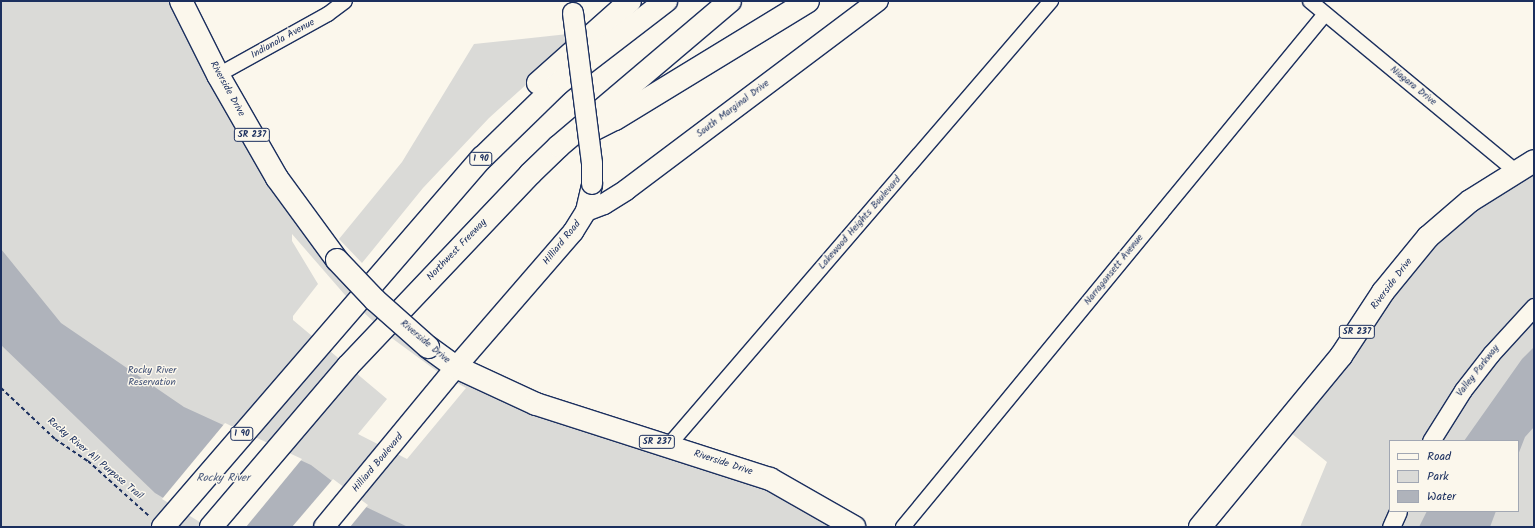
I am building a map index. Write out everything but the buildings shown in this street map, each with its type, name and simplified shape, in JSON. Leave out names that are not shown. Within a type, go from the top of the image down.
[{"type":"main road","name":"Riverside Drive","points":[[181,1],[218,75],[277,178],[337,260],[375,300],[428,347],[456,367],[536,404],[669,445],[770,479],[854,527]]},
{"type":"main road","points":[[342,318],[424,208],[481,140],[549,73],[630,1]]},
{"type":"main road","name":"I 90","points":[[158,523],[321,342],[482,158],[529,110],[559,83],[666,1]]},
{"type":"main road","name":"Northwest Freeway","points":[[211,527],[348,366],[559,146],[730,1]]},
{"type":"main road","points":[[559,146],[615,119],[808,1]]},
{"type":"main road","name":"South Marginal Drive","points":[[586,211],[604,204],[626,190],[878,1]]},
{"type":"main road","name":"Hilliard Road","points":[[431,400],[456,367],[573,232],[586,211],[592,184],[592,163],[572,7]]},
{"type":"main road","name":"Riverside Drive","points":[[1200,527],[1341,356],[1383,292],[1428,237],[1470,201],[1526,166]]},
{"type":"main road","name":"Hilliard Boulevard","points":[[324,527],[431,400]]},
{"type":"street","name":"Indianola Avenue","points":[[218,75],[328,14],[345,1]]},
{"type":"street","name":"Lakewood Heights Boulevard","points":[[669,445],[1051,1]]},
{"type":"street","name":"Niagara Drive","points":[[1310,1],[1325,14],[1526,166]]},
{"type":"street","name":"Narragansett Avenue","points":[[903,527],[1325,14]]},
{"type":"street","name":"Valley Parkway","points":[[1432,440],[1463,390],[1491,354],[1534,307]]},
{"type":"street","points":[[1391,527],[1398,512]]},
{"type":"path","name":"Rocky River All Purpose Trail","points":[[1,388],[55,439],[88,461],[158,523]]},
{"type":"green space","name":"Rocky River Reservation","points":[[1,1],[180,1],[320,239],[472,373],[773,475],[844,527],[1,527]],"holes":[[[292,234],[345,295],[389,336],[438,372],[466,388],[407,459],[358,434],[387,399],[293,320],[293,316],[318,284],[292,241]]]},
{"type":"green space","points":[[568,34],[570,45],[489,118],[423,188],[362,263],[339,239],[402,162],[474,44]]},
{"type":"green space","points":[[1534,165],[1534,527],[1300,527],[1327,462],[1286,429],[1424,249]]},
{"type":"water","name":"Rocky River","points":[[1,249],[61,323],[184,407],[311,465],[366,507],[408,527],[212,527],[155,493],[1,345]]},
{"type":"water","points":[[1534,347],[1534,427],[1525,437],[1519,452],[1519,440],[1465,440],[1522,359]]},
{"type":"water","points":[[1426,512],[1496,512],[1490,527],[1419,527]]},
{"type":"pier","points":[[225,423],[302,459],[246,527],[208,527],[162,499]]},
{"type":"pier","points":[[333,479],[368,505],[350,527],[292,527]]}]
